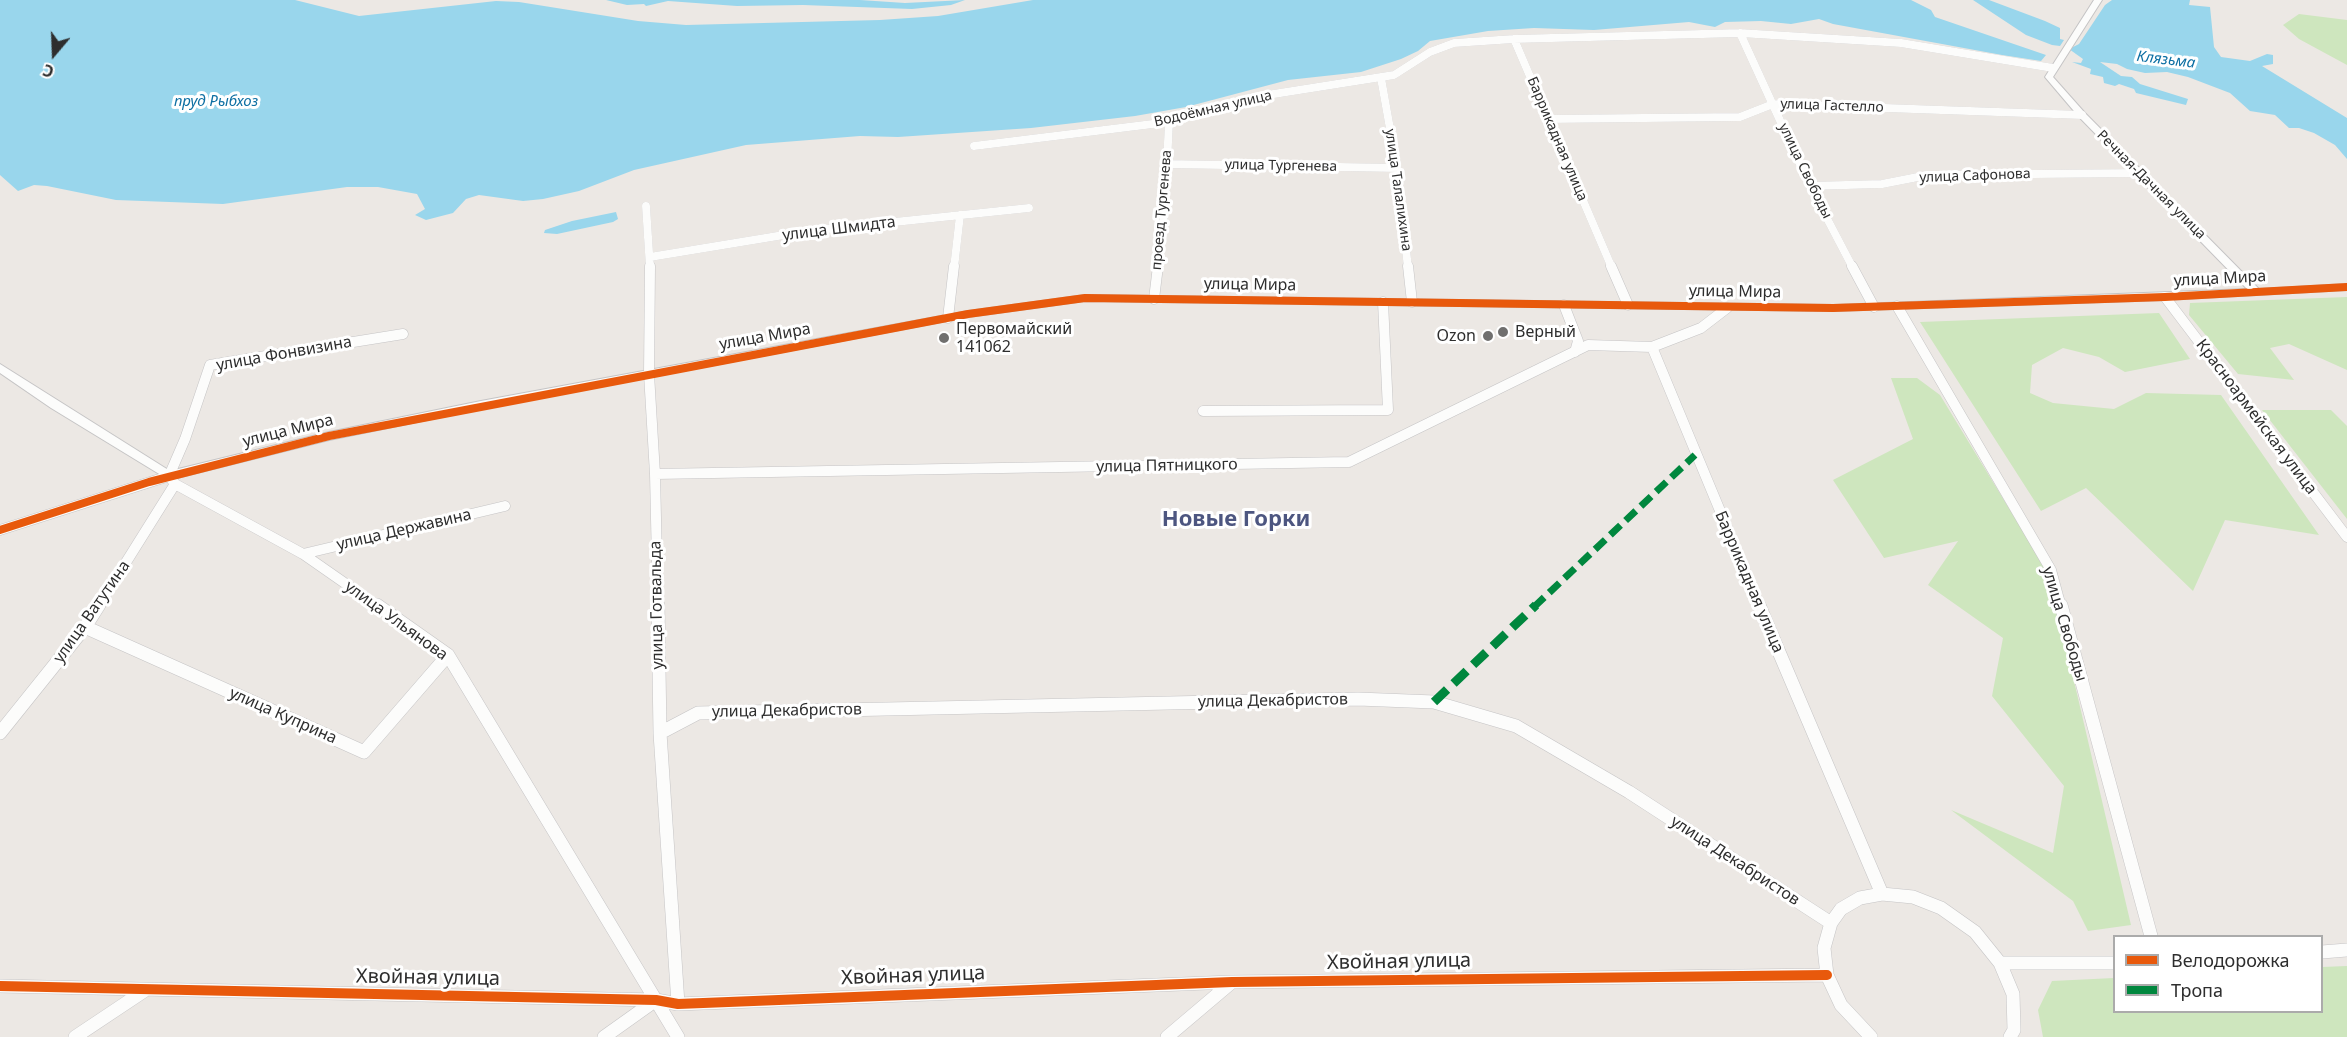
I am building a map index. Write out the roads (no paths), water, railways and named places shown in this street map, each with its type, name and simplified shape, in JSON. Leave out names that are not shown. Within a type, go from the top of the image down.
[{"type":"street","points":[[2051,73],[2098,0]]},
{"type":"street","name":"Водоёмная улица","points":[[974,146],[1169,122],[1261,96],[1394,75],[1430,52],[1454,43],[1514,39],[1740,33],[1901,43],[2051,73]]},
{"type":"street","name":"улица Свободы","points":[[1740,33],[1810,186],[1874,307]]},
{"type":"street","name":"Баррикадная улица","points":[[1514,39],[1628,306]]},
{"type":"street","name":"Речная-Дачная улица","points":[[2051,73],[2082,115],[2255,291]]},
{"type":"street","name":"улица Талалихина","points":[[1380,78],[1397,168],[1412,302]]},
{"type":"street","name":"улица Гастелло","points":[[1548,119],[1740,117],[1773,104],[2082,115]]},
{"type":"street","name":"проезд Тургенева","points":[[1154,299],[1166,204],[1169,122]]},
{"type":"street","name":"улица Тургенева","points":[[1166,164],[1397,168]]},
{"type":"street","name":"улица Сафонова","points":[[1810,186],[1882,184],[1928,175],[2141,173]]},
{"type":"street","name":"улица Готвальда","points":[[646,206],[650,257],[649,374],[655,474],[660,733],[678,1004]]},
{"type":"street","name":"улица Шмидта","points":[[650,257],[808,231],[1029,208]]},
{"type":"street","points":[[948,318],[960,215]]},
{"type":"street","name":"улица Мира","points":[[172,480],[329,436],[948,318],[1085,298],[1727,308],[1874,307],[2165,297],[2347,287]]},
{"type":"street","name":"Красноармейская улица","points":[[2165,297],[2347,537]]},
{"type":"street","points":[[1203,411],[1388,410],[1383,302]]},
{"type":"street","points":[[1564,305],[1578,341],[1575,352]]},
{"type":"street","name":"улица Свободы","points":[[1897,306],[2051,570],[2151,935]]},
{"type":"street","points":[[1652,347],[1701,328],[1727,308]]},
{"type":"street","name":"улица Фонвизина","points":[[172,480],[210,365],[404,334]]},
{"type":"street","name":"улица Пятницкого","points":[[655,474],[1349,462],[1588,345],[1652,347]]},
{"type":"street","name":"Баррикадная улица","points":[[1652,347],[1700,466],[1882,894]]},
{"type":"street","name":"улица Ульянова","points":[[0,368],[172,480],[303,554],[448,655],[678,1037]]},
{"type":"street","points":[[0,530],[35,516],[172,480]]},
{"type":"street","name":"улица Ватутина","points":[[0,733],[85,627],[160,512],[172,480]]},
{"type":"street","name":"улица Державина","points":[[303,554],[505,506]]},
{"type":"street","name":"улица Куприна","points":[[85,627],[364,752],[448,655]]},
{"type":"street","name":"улица Декабристов","points":[[660,733],[698,713],[1358,699],[1434,702],[1516,726],[1629,792],[1831,923]]},
{"type":"street","points":[[1864,1035],[1841,1005],[1827,975],[1824,948],[1831,923],[1841,909],[1860,898],[1882,894],[1912,897],[1941,908],[1975,932],[2000,963],[2013,994],[2014,1030],[2010,1037]]},
{"type":"street","points":[[2323,952],[2347,950]]},
{"type":"street","points":[[2000,963],[2113,963]]},
{"type":"street","name":"Хвойная улица","points":[[0,986],[145,991],[656,1000],[678,1004],[1232,982],[1827,975]]},
{"type":"street","points":[[1167,1037],[1232,982]]},
{"type":"street","points":[[75,1037],[145,991]]},
{"type":"street","points":[[604,1037],[656,1000]]},
{"type":"water","name":"пруд Рыбхоз","points":[[0,0],[295,0],[359,16],[496,1],[519,2],[638,21],[686,25],[880,20],[938,16],[1033,0],[1911,0],[1931,10],[1935,17],[2046,55],[2041,61],[2002,55],[1833,24],[1819,19],[1791,24],[1761,21],[1725,22],[1715,27],[1689,22],[1594,30],[1534,28],[1488,31],[1430,41],[1418,51],[1401,59],[1361,72],[1288,80],[1186,107],[1135,116],[1031,128],[898,137],[860,136],[746,145],[634,170],[579,191],[543,199],[523,201],[479,195],[466,199],[453,213],[426,220],[415,215],[425,209],[417,194],[378,187],[347,187],[223,204],[116,200],[34,185],[18,191],[0,175]]},
{"type":"water","points":[[606,0],[860,0],[905,3],[965,0],[951,5],[912,9],[803,5],[737,6],[668,1],[646,6],[644,4],[627,5]]},
{"type":"water","points":[[1973,0],[1989,0],[2045,21],[2060,28],[2060,39],[2064,40],[2060,46],[2052,45],[2026,35]]},
{"type":"water","name":"Клязьма","points":[[2112,0],[2190,0],[2189,5],[2210,7],[2214,47],[2221,57],[2250,61],[2267,54],[2273,55],[2273,64],[2262,66],[2347,118],[2347,159],[2335,145],[2314,133],[2299,128],[2289,128],[2275,115],[2250,111],[2230,93],[2188,77],[2167,72],[2145,73],[2117,64],[2100,62],[2121,76],[2132,77],[2140,84],[2188,99],[2186,105],[2136,93],[2134,89],[2119,84],[2115,86],[2104,83],[2103,77],[2090,74],[2091,69],[2072,62],[2081,63],[2083,59],[2069,49],[2079,44],[2105,5]]},
{"type":"water","points":[[616,212],[618,219],[613,222],[557,234],[544,233],[545,230],[572,221]]},
{"type":"place","name":"Верный","points":[[1503,332]]},
{"type":"place","name":"Ozon","points":[[1488,336]]},
{"type":"place","name":"Первомайский 141062","points":[[944,338]]},
{"type":"district","name":"Новые Горки","points":[[1236,520]]}]
